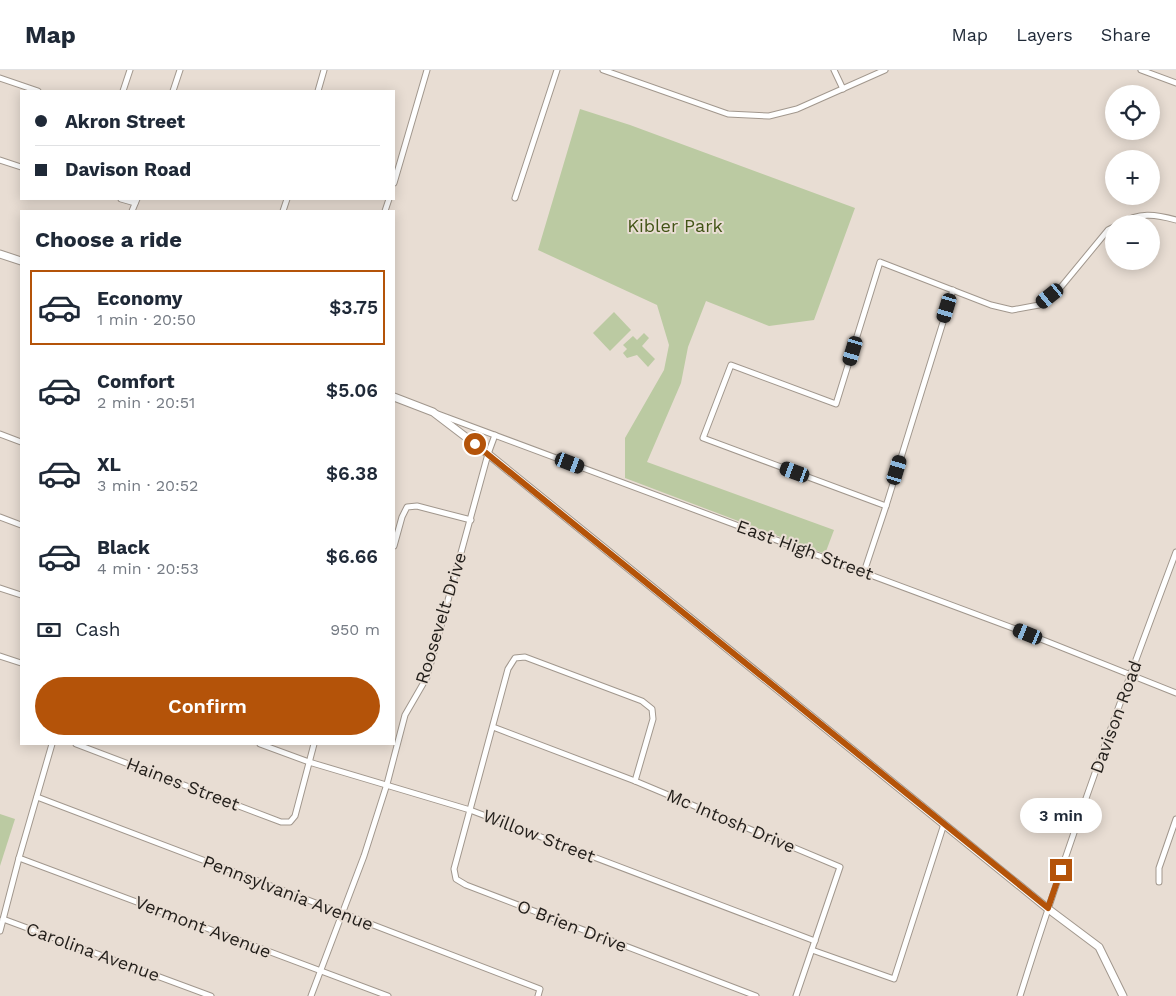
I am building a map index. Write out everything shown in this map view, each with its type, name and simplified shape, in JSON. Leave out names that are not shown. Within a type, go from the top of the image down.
[{"type":"main road","points":[[0,254],[20,261]]},
{"type":"main road","points":[[395,397],[433,412],[488,454],[1048,908],[1099,947],[1123,996]]},
{"type":"street","points":[[123,90],[130,70]]},
{"type":"street","points":[[173,90],[180,70]]},
{"type":"street","points":[[318,90],[324,70]]},
{"type":"street","points":[[395,180],[427,70]]},
{"type":"street","points":[[515,198],[557,70]]},
{"type":"street","points":[[603,70],[728,114],[769,116],[797,110],[885,70]]},
{"type":"street","points":[[834,70],[842,89]]},
{"type":"street","points":[[1141,70],[1176,83]]},
{"type":"street","points":[[0,78],[35,90]]},
{"type":"street","points":[[0,160],[20,167]]},
{"type":"street","points":[[1160,215],[1176,220]]},
{"type":"street","points":[[886,506],[703,438],[731,365],[836,404],[880,262],[991,305],[1012,310],[1039,305],[1061,287],[1105,234]]},
{"type":"street","points":[[864,572],[953,290]]},
{"type":"street","name":"East High Street","points":[[433,412],[1018,630],[1176,693]]},
{"type":"street","points":[[0,434],[20,442]]},
{"type":"street","name":"Roosevelt Drive","points":[[311,996],[364,856],[406,715],[427,676],[488,454],[495,435]]},
{"type":"street","points":[[395,542],[402,517],[407,507],[417,506],[471,520]]},
{"type":"street","points":[[0,517],[20,525]]},
{"type":"street","name":"Davison Road","points":[[1020,996],[1048,908],[1176,552]]},
{"type":"street","points":[[0,588],[20,595]]},
{"type":"street","points":[[0,656],[20,663]]},
{"type":"street","points":[[470,810],[508,669],[515,658],[525,657],[642,701],[652,709],[653,719],[635,781]]},
{"type":"street","name":"Mc Intosh Drive","points":[[493,727],[635,781],[840,866],[796,996]]},
{"type":"street","points":[[0,931],[52,745]]},
{"type":"street","name":"Haines Street","points":[[79,745],[281,822],[290,822],[294,816],[309,762]]},
{"type":"street","name":"Willow Street","points":[[263,745],[309,762],[470,810],[814,941]]},
{"type":"street","points":[[309,762],[314,745]]},
{"type":"street","name":"Pennsylvania Avenue","points":[[36,797],[540,989],[538,996]]},
{"type":"street","name":"O Brien Drive","points":[[470,810],[454,869],[456,879],[476,889],[756,996]]},
{"type":"street","points":[[1159,882],[1159,868],[1176,819]]},
{"type":"street","points":[[812,950],[894,979],[944,824]]},
{"type":"street","name":"Vermont Avenue","points":[[19,858],[388,996]]},
{"type":"street","name":"Carolina Avenue","points":[[3,919],[211,996]]},
{"type":"green space","name":"Kibler Park","points":[[580,109],[630,125],[855,208],[814,320],[769,326],[706,301],[688,347],[681,383],[647,462],[834,530],[825,554],[625,478],[625,438],[664,370],[669,345],[657,305],[538,250]]},
{"type":"green space","points":[[614,312],[631,330],[610,351],[593,333]]},
{"type":"green space","points":[[644,333],[649,338],[642,346],[655,359],[648,367],[637,355],[627,358],[623,353],[627,349],[623,345],[633,336],[637,340]]},
{"type":"green space","points":[[0,814],[15,819],[0,866]]},
{"type":"route","points":[[475,444],[1048,908],[1061,870]]}]
